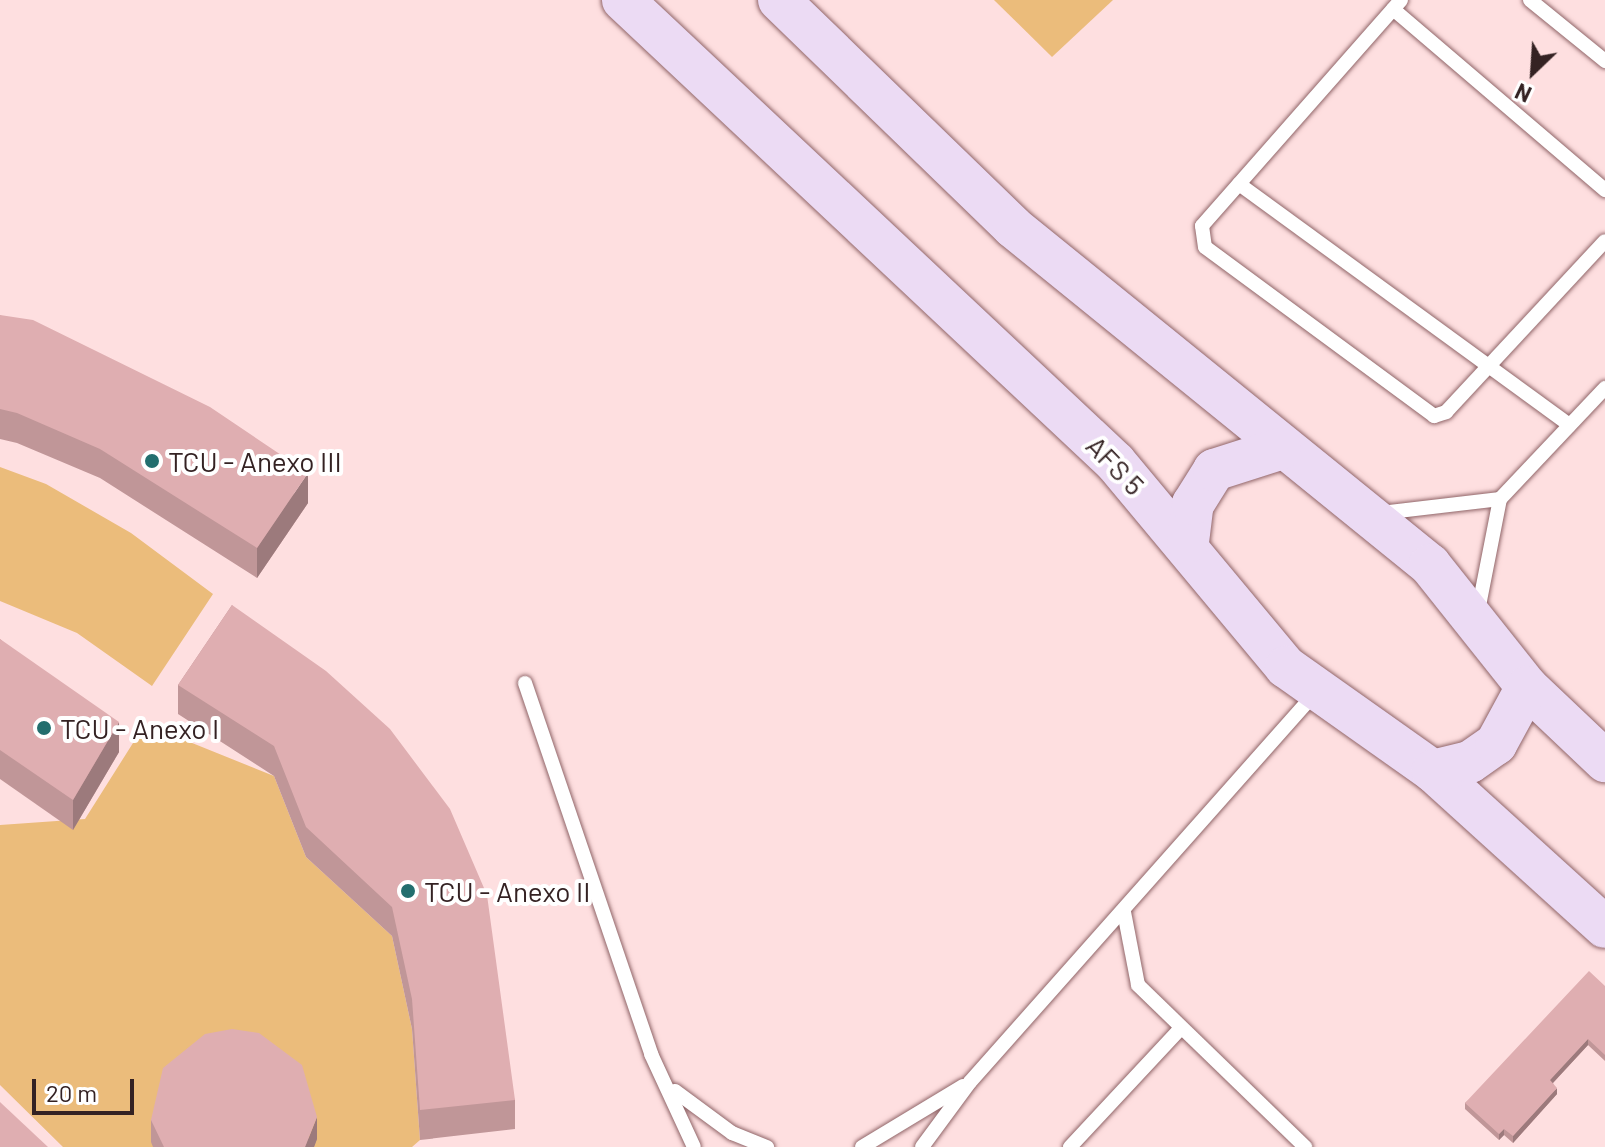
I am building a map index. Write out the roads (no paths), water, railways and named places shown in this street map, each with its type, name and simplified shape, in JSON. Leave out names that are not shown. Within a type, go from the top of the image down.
[{"type":"main road","name":"AFS 5","points":[[623,0],[1115,462],[1188,542],[1241,619],[1316,692],[1433,771],[1605,927]]},
{"type":"main road","points":[[779,0],[1013,227],[1280,449],[1371,514],[1430,565],[1527,687],[1605,761]]},
{"type":"main road","points":[[1188,542],[1193,504],[1214,470],[1280,449]]},
{"type":"main road","points":[[1433,771],[1470,762],[1496,744],[1527,687]]},
{"type":"lane","points":[[1530,0],[1605,61]]},
{"type":"lane","points":[[1605,190],[1397,4],[1202,226],[1205,247],[1423,413],[1446,412],[1488,362],[1605,241]]},
{"type":"lane","points":[[1239,184],[1488,362],[1569,425]]},
{"type":"lane","points":[[1476,622],[1500,499],[1605,388]]},
{"type":"lane","points":[[1371,514],[1500,499]]},
{"type":"lane","points":[[525,683],[651,1054],[694,1147]]},
{"type":"lane","points":[[922,1147],[970,1082],[1316,692]]},
{"type":"lane","points":[[1124,912],[1138,985],[1179,1030],[1305,1147]]},
{"type":"lane","points":[[1070,1147],[1179,1030]]},
{"type":"lane","points":[[651,1054],[683,1103],[767,1147]]},
{"type":"lane","points":[[862,1147],[970,1082]]},
{"type":"place","name":"TCU - Anexo III","points":[[152,461]]},
{"type":"place","name":"TCU - Anexo I","points":[[44,728]]},
{"type":"place","name":"TCU - Anexo II","points":[[408,891]]}]
